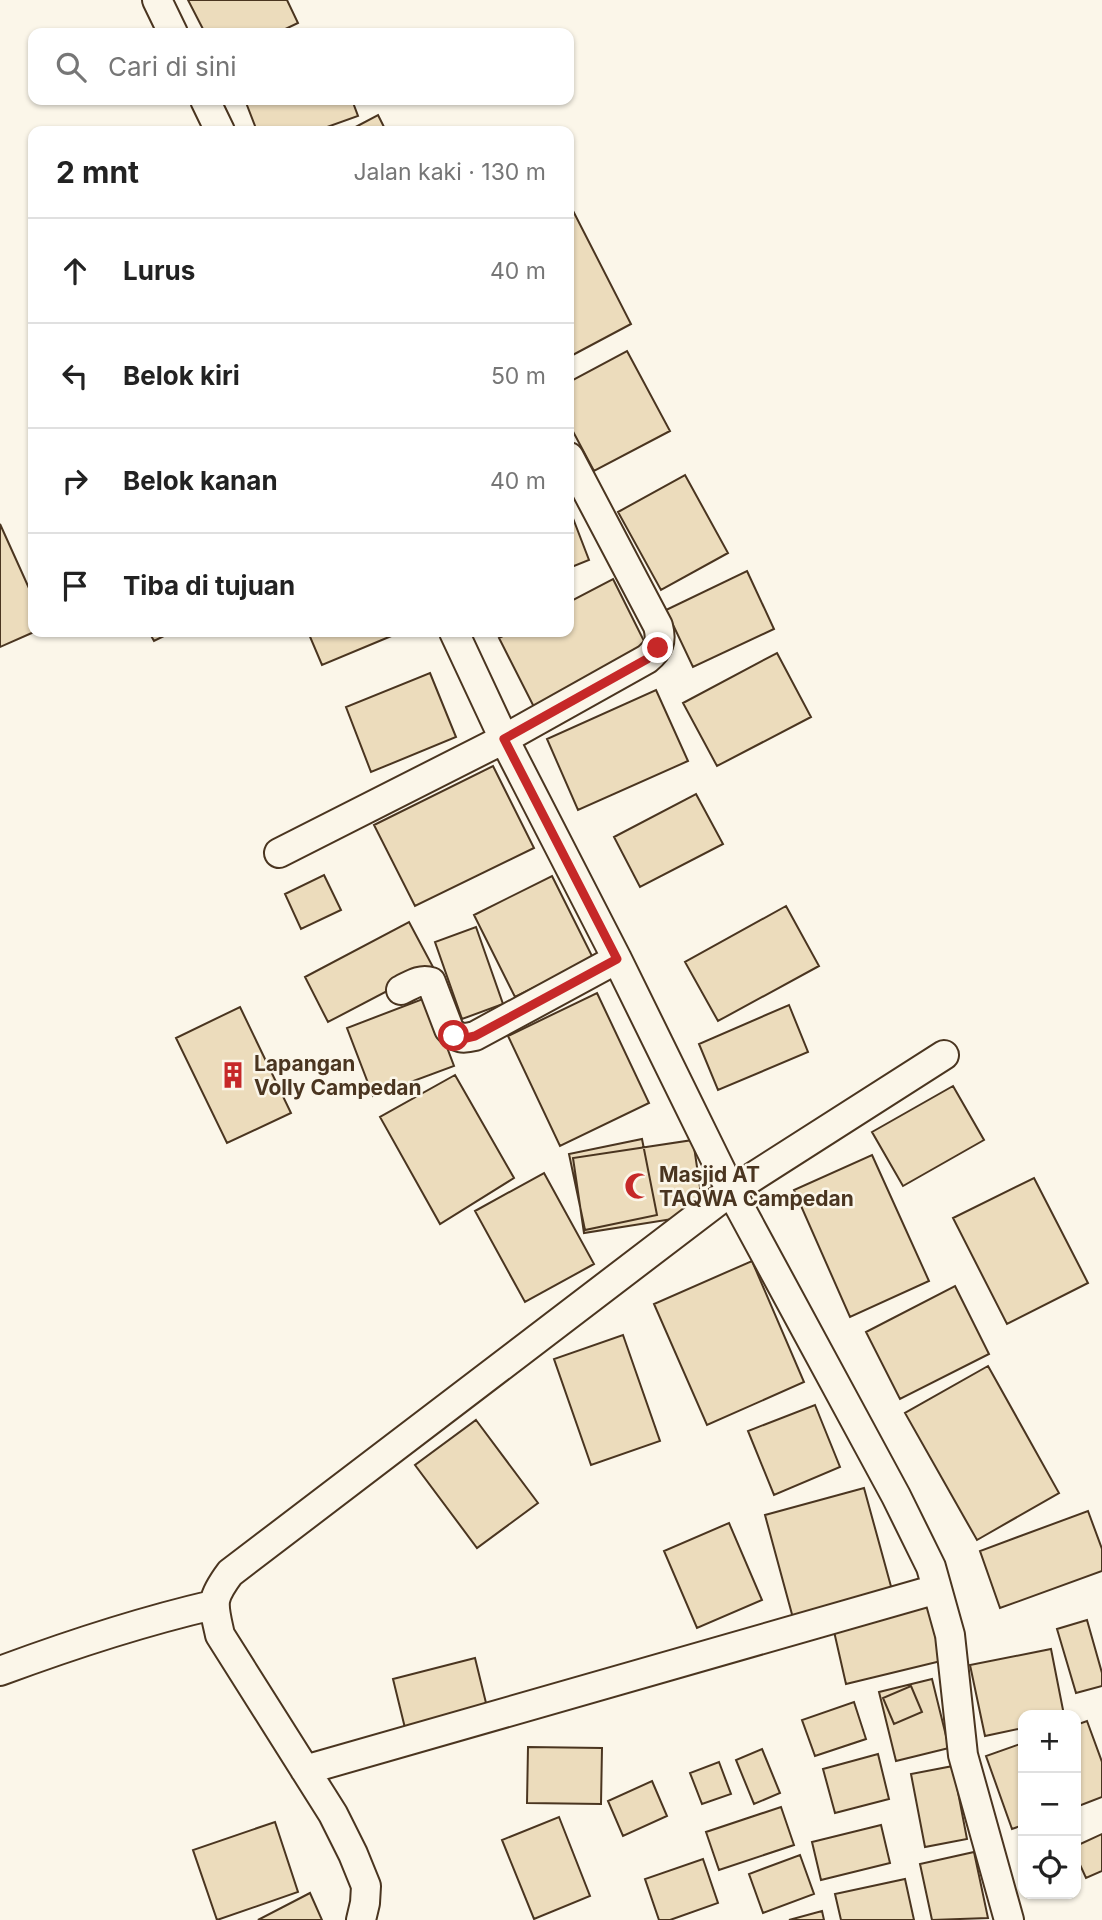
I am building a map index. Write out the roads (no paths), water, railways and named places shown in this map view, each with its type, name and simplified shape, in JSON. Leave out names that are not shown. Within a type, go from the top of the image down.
[{"type":"street","points":[[157,0],[171,28]]},
{"type":"street","points":[[207,105],[218,126]]},
{"type":"street","points":[[279,853],[504,739],[655,653],[660,642],[658,626],[574,466]]},
{"type":"street","points":[[456,637],[504,739],[617,959],[731,1191],[896,1496],[931,1567],[950,1635],[963,1755],[1009,1920]]},
{"type":"street","points":[[401,990],[420,981],[430,982],[449,1029],[454,1036],[462,1039],[475,1036],[617,959]]},
{"type":"street","points":[[361,1920],[366,1886],[353,1854],[333,1814],[220,1634],[213,1605],[219,1587],[230,1573],[731,1191],[943,1055]]},
{"type":"street","points":[[305,1770],[937,1589]]},
{"type":"street","points":[[0,1671],[83,1641],[158,1618],[213,1605]]},
{"type":"place","name":"Lapangan Volly Campedan","points":[[233,1075]]},
{"type":"place","name":"Masjid AT TAQWA Campedan","points":[[638,1186]]}]
